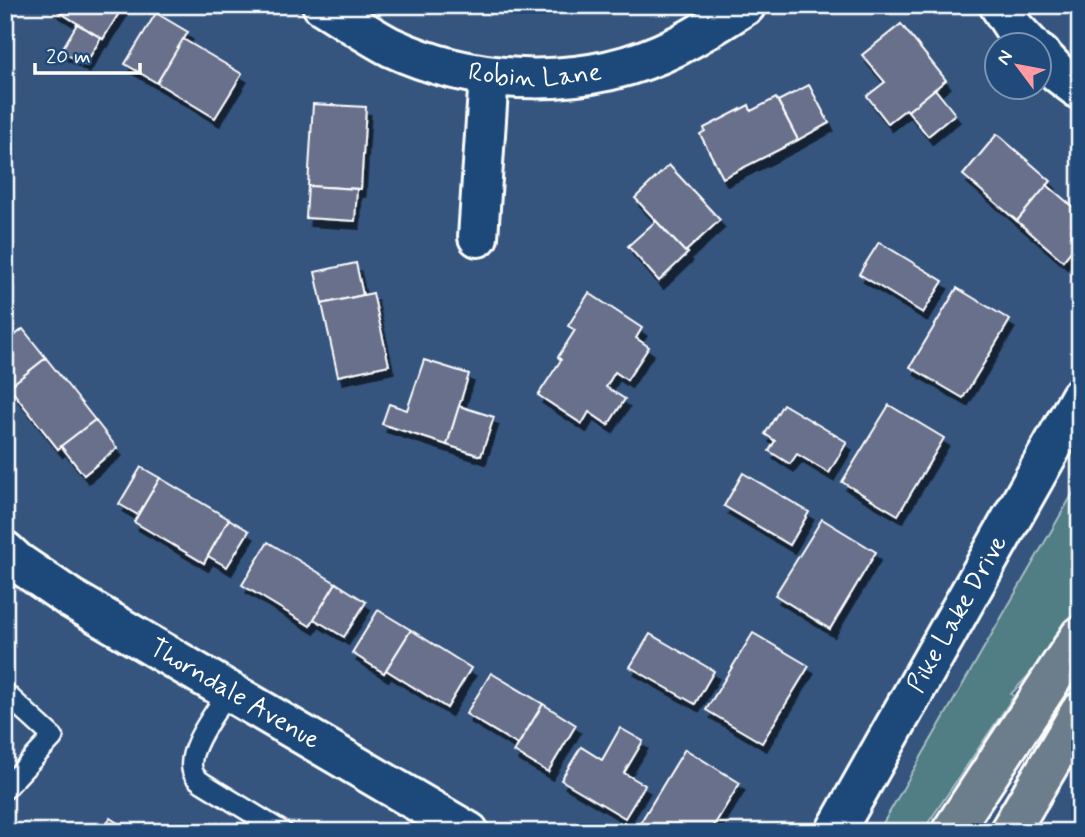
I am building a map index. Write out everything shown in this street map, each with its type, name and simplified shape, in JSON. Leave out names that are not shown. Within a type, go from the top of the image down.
[{"type":"highway","points":[[951,832],[1080,636]]},
{"type":"highway","points":[[1009,832],[1080,712]]},
{"type":"street","name":"Robin Lane","points":[[322,5],[390,46],[439,65],[489,76],[540,79],[591,74],[642,61],[677,47],[746,5]]},
{"type":"street","points":[[999,5],[1018,32]]},
{"type":"street","points":[[1054,69],[1080,90]]},
{"type":"street","points":[[478,237],[489,76]]},
{"type":"street","name":"Pike Lake Drive","points":[[835,832],[1080,397]]},
{"type":"street","name":"Thorndale Avenue","points":[[5,551],[70,598],[469,832]]},
{"type":"lane","points":[[229,691],[194,748],[191,762],[193,775],[283,832]]},
{"type":"lane","points":[[5,693],[53,737],[5,789]]},
{"type":"green space","points":[[1080,481],[1080,604],[1042,661],[1011,694],[1014,696],[922,832],[878,832]]},
{"type":"building","points":[[48,5],[124,5],[103,39]]},
{"type":"building","points":[[156,13],[188,32],[157,83],[125,64]]},
{"type":"building","points":[[77,24],[101,38],[85,65],[61,51]]},
{"type":"building","points":[[901,24],[946,80],[908,111],[906,109],[888,123],[867,96],[885,82],[862,55]]},
{"type":"building","points":[[183,39],[242,74],[215,118],[157,83]]},
{"type":"building","points":[[809,85],[829,123],[798,140],[778,101]]},
{"type":"building","points":[[935,89],[955,114],[928,136],[908,111]]},
{"type":"building","points":[[776,98],[798,140],[723,178],[700,134],[705,131],[704,128],[749,105],[751,111]]},
{"type":"building","points":[[313,104],[366,107],[361,189],[308,186]]},
{"type":"building","points":[[997,134],[1051,181],[1017,221],[963,175]]},
{"type":"building","points":[[669,165],[720,220],[685,252],[635,198]]},
{"type":"building","points":[[1047,185],[1080,213],[1080,240],[1063,261],[1017,221]]},
{"type":"building","points":[[308,186],[357,189],[355,221],[306,218]]},
{"type":"building","points":[[656,221],[688,253],[659,281],[628,246]]},
{"type":"building","points":[[879,242],[943,281],[923,313],[859,274]]},
{"type":"building","points":[[356,263],[363,295],[322,304],[315,272]]},
{"type":"building","points":[[957,288],[1010,320],[963,398],[910,367]]},
{"type":"building","points":[[373,293],[389,365],[338,376],[322,304]]},
{"type":"building","points":[[589,293],[642,328],[636,338],[649,347],[627,380],[615,372],[606,387],[625,399],[608,425],[589,412],[582,424],[538,395],[561,360],[558,357],[575,330],[568,326]]},
{"type":"building","points":[[23,329],[46,358],[13,384],[5,374],[5,343]]},
{"type":"building","points":[[46,358],[95,420],[58,449],[9,387]]},
{"type":"building","points":[[424,360],[469,374],[447,445],[382,424],[389,404],[407,410]]},
{"type":"building","points":[[783,404],[847,442],[829,473],[797,454],[790,464],[769,451],[775,441],[765,434]]},
{"type":"building","points":[[889,405],[944,438],[898,515],[842,482]]},
{"type":"building","points":[[459,406],[494,417],[481,456],[447,445]]},
{"type":"building","points":[[95,420],[117,448],[84,475],[61,446]]},
{"type":"building","points":[[141,467],[160,478],[138,515],[119,504]]},
{"type":"building","points":[[743,473],[809,512],[790,545],[724,506]]},
{"type":"building","points":[[160,478],[229,519],[204,563],[134,522]]},
{"type":"building","points":[[229,519],[249,531],[227,567],[208,556]]},
{"type":"building","points":[[822,519],[876,552],[830,629],[775,595]]},
{"type":"building","points":[[268,542],[336,583],[310,626],[242,585]]},
{"type":"building","points":[[336,583],[366,602],[344,637],[314,619]]},
{"type":"building","points":[[378,610],[411,630],[384,673],[352,653]]},
{"type":"building","points":[[411,630],[471,668],[447,708],[386,670]]},
{"type":"building","points":[[753,633],[809,666],[762,743],[706,710]]},
{"type":"building","points":[[650,634],[714,671],[695,704],[630,667]]},
{"type":"building","points":[[491,673],[543,704],[518,745],[466,714]]},
{"type":"building","points":[[543,704],[576,725],[548,772],[514,752]]},
{"type":"building","points":[[620,728],[643,741],[624,773],[645,785],[625,818],[561,780],[581,747],[602,760]]},
{"type":"building","points":[[685,749],[740,783],[710,832],[650,832],[639,825]]},
{"type":"building","points":[[110,818],[132,832],[102,832]]}]
